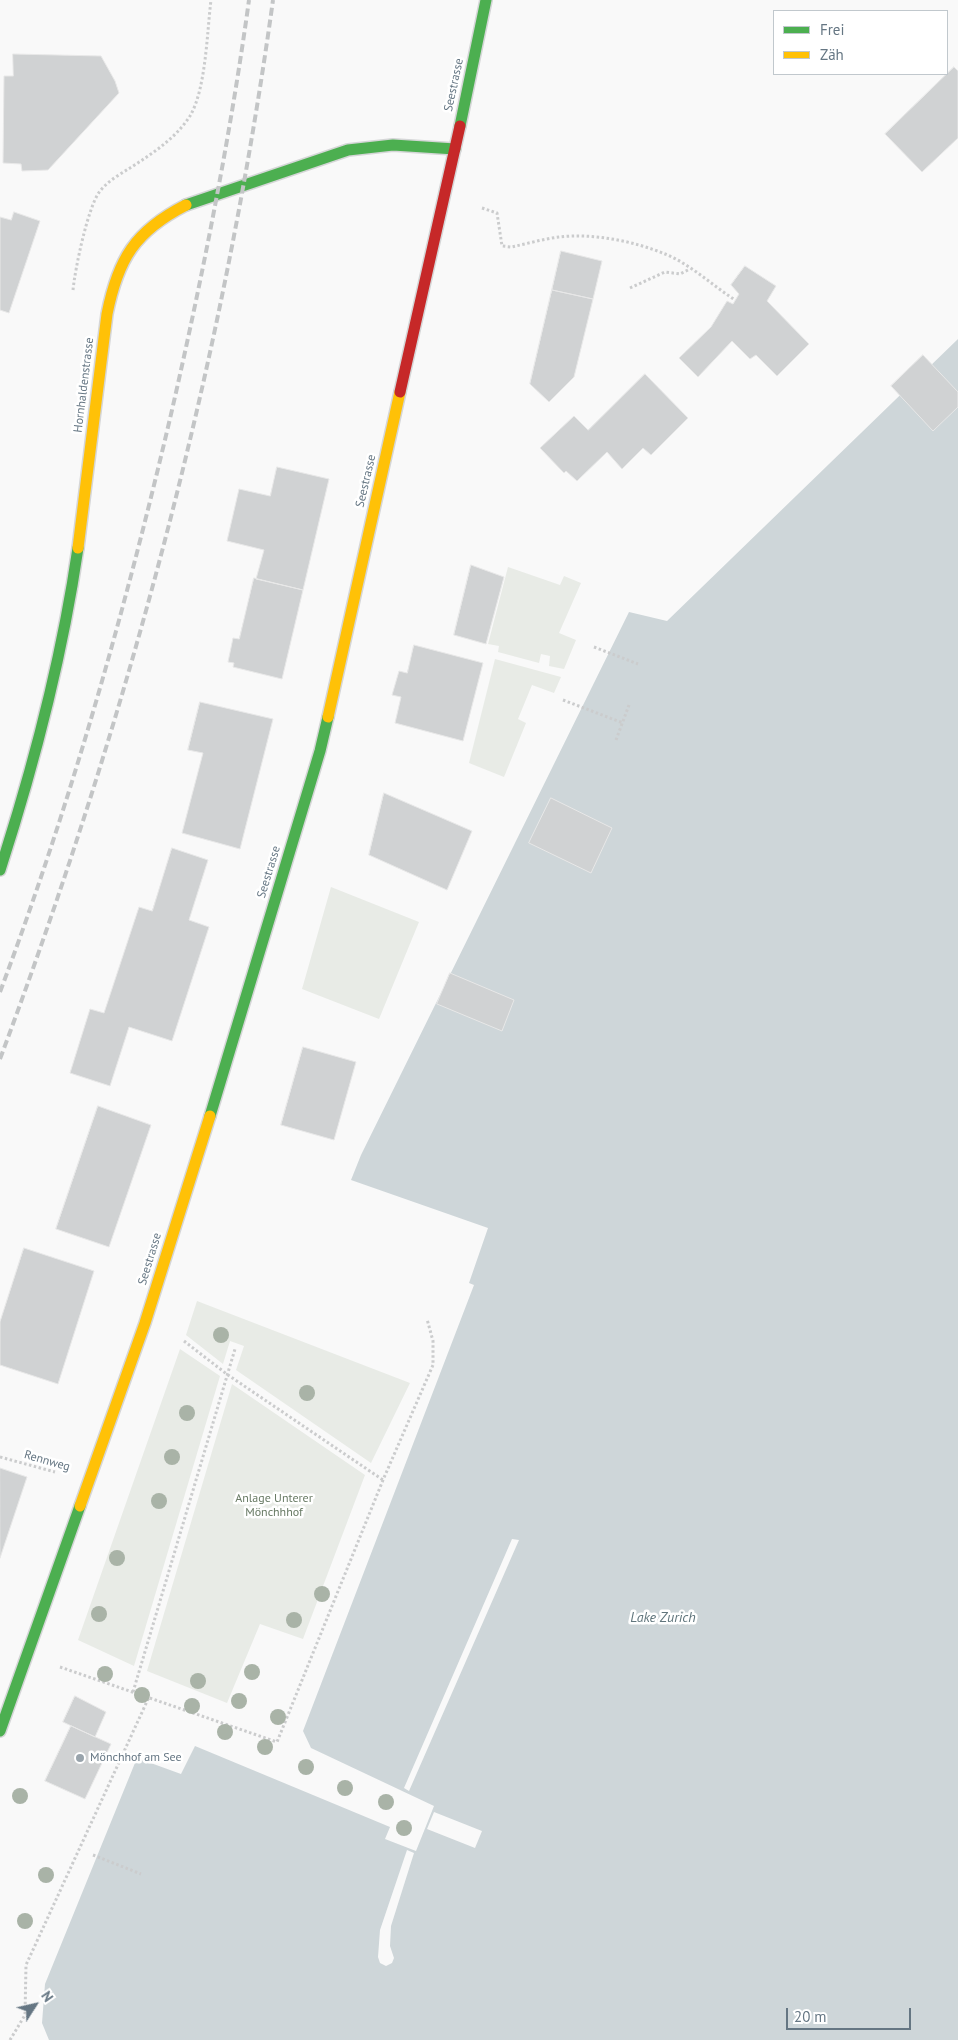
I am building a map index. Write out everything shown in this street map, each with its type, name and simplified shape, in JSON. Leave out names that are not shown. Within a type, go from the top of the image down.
[{"type":"main road","name":"Seestrasse","points":[[0,1731],[145,1323],[320,751],[455,149],[486,0]]},
{"type":"main road","name":"Hornhaldenstrasse","points":[[0,870],[24,796],[57,663],[75,569],[107,314],[113,280],[128,252],[152,226],[178,210],[323,158],[370,146],[429,146],[455,149]]},
{"type":"path","points":[[73,292],[74,275],[99,192],[111,180],[162,147],[190,115],[199,94],[211,0]]},
{"type":"path","points":[[482,208],[497,212],[502,246],[510,248],[560,237],[592,237],[633,244],[665,254],[691,269],[735,300]]},
{"type":"path","points":[[630,288],[665,272],[680,274],[691,269]]},
{"type":"path","points":[[594,647],[638,664]]},
{"type":"path","points":[[563,700],[623,723]]},
{"type":"path","points":[[616,740],[629,705]]},
{"type":"path","points":[[28,1656],[277,1742],[383,1480],[433,1365],[433,1340],[427,1319]]},
{"type":"path","points":[[184,1341],[228,1375],[383,1480]]},
{"type":"path","points":[[133,1692],[235,1349]]},
{"type":"path","name":"Rennweg","points":[[0,1457],[89,1483]]},
{"type":"path","points":[[10,2040],[24,2015],[26,1965],[149,1697]]},
{"type":"path","points":[[93,1855],[141,1874]]},
{"type":"green space","points":[[508,567],[560,585],[564,576],[581,583],[559,633],[576,640],[564,669],[549,666],[550,656],[541,654],[539,663],[498,652],[499,646],[488,644]]},
{"type":"green space","points":[[495,659],[561,677],[554,693],[532,685],[518,719],[526,723],[504,777],[469,763]]},
{"type":"green space","points":[[331,887],[419,922],[379,1019],[302,989]]},
{"type":"green space","points":[[197,1301],[410,1383],[371,1463],[236,1370],[244,1346],[230,1341],[223,1364],[186,1335]]},
{"type":"green space","points":[[180,1349],[220,1376],[134,1666],[78,1640]]},
{"type":"green space","name":"Anlage Unterer Mönchhhof","points":[[232,1384],[365,1475],[303,1639],[260,1624],[227,1703],[147,1671]]},
{"type":"water","name":"Lake Zurich","points":[[958,339],[958,2040],[49,2040],[42,2023],[45,1984],[137,1758],[181,1774],[195,1746],[390,1827],[385,1839],[416,1851],[434,1806],[311,1748],[303,1731],[474,1285],[469,1283],[488,1228],[351,1180],[361,1155],[629,612],[667,621]]},
{"type":"pier","points":[[512,1539],[519,1540],[409,1791],[404,1788]]},
{"type":"pier","points":[[434,1812],[482,1831],[475,1848],[427,1829]]},
{"type":"pier","points":[[407,1850],[414,1853],[391,1926],[390,1946],[394,1958],[392,1963],[386,1966],[380,1963],[378,1957],[380,1930]]},
{"type":"building","points":[[13,54],[101,56],[115,81],[119,93],[48,170],[22,171],[21,164],[3,163],[4,76],[13,76]]},
{"type":"building","points":[[954,67],[958,71],[958,138],[922,172],[885,134],[946,75],[948,75]]},
{"type":"building","points":[[14,212],[40,221],[9,313],[0,310],[0,217],[11,220]]},
{"type":"building","points":[[561,251],[602,261],[593,299],[552,290]]},
{"type":"building","points":[[745,266],[776,286],[767,301],[809,344],[777,376],[756,355],[750,359],[732,341],[698,377],[679,358],[711,327],[727,301],[733,304],[739,294],[731,285]]},
{"type":"building","points":[[552,290],[593,299],[574,377],[549,402],[530,384]]},
{"type":"building","points":[[923,355],[958,392],[958,407],[933,431],[891,386]]},
{"type":"building","points":[[645,374],[688,418],[651,455],[643,448],[622,469],[607,452],[577,481],[566,471],[564,473],[540,448],[574,416],[588,430]]},
{"type":"building","points":[[277,467],[329,479],[303,590],[256,579],[264,550],[227,541],[239,489],[270,496]]},
{"type":"building","points":[[471,565],[504,577],[486,644],[454,635]]},
{"type":"building","points":[[254,578],[303,590],[282,679],[233,667],[234,663],[228,662],[233,638],[239,639]]},
{"type":"building","points":[[414,645],[483,663],[463,741],[395,723],[401,697],[392,695],[399,671],[407,673]]},
{"type":"building","points":[[200,702],[273,719],[240,849],[182,833],[203,753],[188,750]]},
{"type":"building","points":[[384,793],[472,831],[447,890],[369,855]]},
{"type":"building","points":[[551,798],[612,828],[591,873],[529,843]]},
{"type":"building","points":[[172,848],[208,860],[189,920],[209,927],[172,1041],[129,1027],[110,1086],[70,1073],[90,1009],[104,1013],[139,907],[152,911]]},
{"type":"building","points":[[450,973],[514,1000],[502,1031],[437,1004]]},
{"type":"building","points":[[303,1047],[356,1062],[334,1140],[281,1125]]},
{"type":"building","points":[[98,1106],[151,1125],[109,1247],[56,1229]]},
{"type":"building","points":[[24,1248],[94,1271],[58,1384],[0,1365],[0,1322]]},
{"type":"building","points":[[0,1468],[27,1477],[0,1558]]},
{"type":"building","points":[[75,1696],[106,1712],[95,1737],[63,1722]]},
{"type":"building","points":[[71,1726],[111,1744],[85,1799],[45,1781]]},
{"type":"railway","points":[[0,992],[26,921],[73,777],[136,557],[172,410],[205,257],[233,103],[249,0]]},
{"type":"railway","points":[[0,1059],[90,800],[166,537],[198,404],[227,270],[252,135],[273,0]]},
{"type":"traffic: fast","points":[[460,126],[486,0]]},
{"type":"traffic: fast","points":[[186,205],[348,150],[393,145],[455,149]]},
{"type":"traffic: fast","points":[[0,870],[46,711],[64,630],[78,548]]},
{"type":"traffic: fast","points":[[210,1116],[320,751],[328,717]]},
{"type":"traffic: fast","points":[[0,1731],[80,1506]]},
{"type":"traffic: slow","points":[[78,548],[107,314],[111,295],[123,262],[141,236],[168,215],[186,205]]},
{"type":"traffic: slow","points":[[328,717],[400,392]]},
{"type":"traffic: slow","points":[[80,1506],[145,1323],[210,1116]]},
{"type":"traffic: jam","points":[[400,392],[460,126]]},
{"type":"place","name":"Mönchhof am See","points":[[80,1758]]}]
